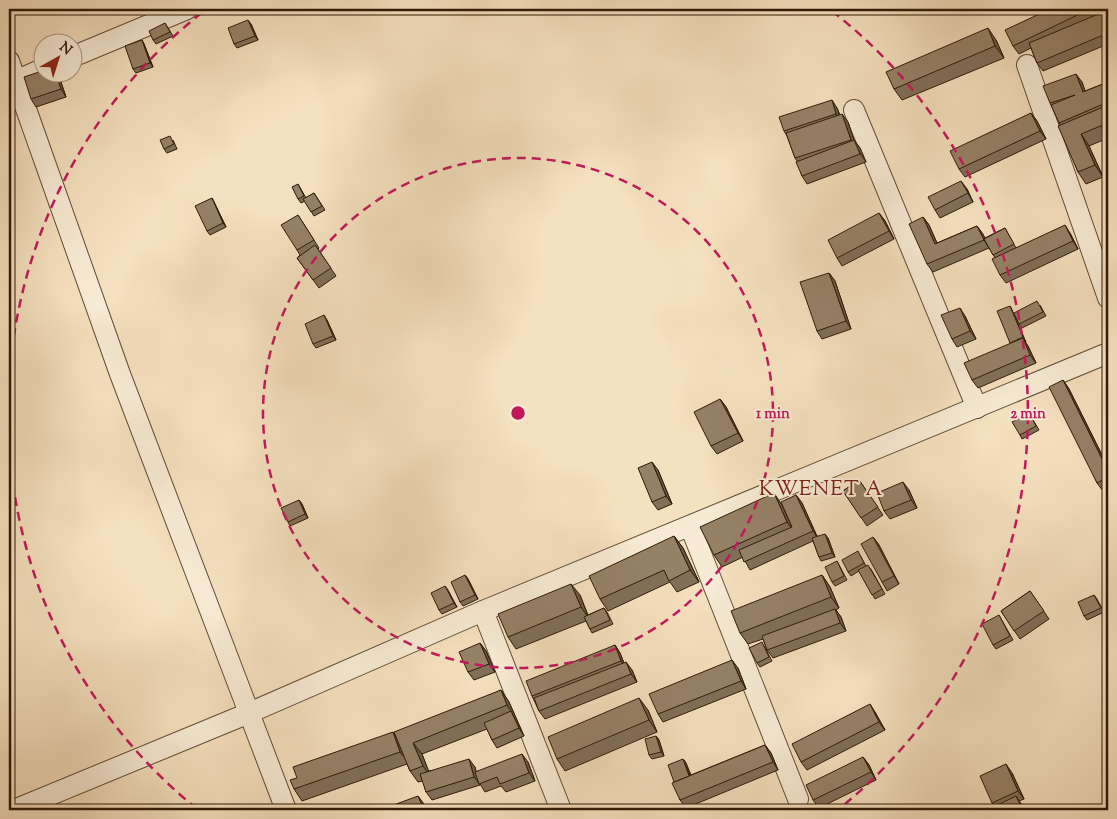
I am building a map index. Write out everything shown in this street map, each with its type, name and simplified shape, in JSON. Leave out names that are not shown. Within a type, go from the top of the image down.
[{"type":"street","points":[[82,53],[187,9]]},
{"type":"street","points":[[9,61],[12,82],[120,374],[286,810]]},
{"type":"street","points":[[1027,64],[1108,298]]},
{"type":"street","points":[[12,82],[32,73]]},
{"type":"street","points":[[854,110],[977,408]]},
{"type":"street","points":[[14,810],[250,712],[483,611],[1108,353]]},
{"type":"street","points":[[690,526],[798,799]]},
{"type":"street","points":[[483,611],[561,810]]},
{"type":"building","points":[[1050,9],[1090,9],[1013,46],[1005,30]]},
{"type":"building","points":[[1108,10],[1108,33],[1037,63],[1029,43]]},
{"type":"building","points":[[248,20],[255,36],[234,44],[228,28]]},
{"type":"building","points":[[165,23],[170,32],[153,40],[149,31]]},
{"type":"building","points":[[988,28],[995,46],[894,89],[886,72]]},
{"type":"building","points":[[142,40],[150,63],[133,69],[125,46]]},
{"type":"building","points":[[32,74],[32,82],[59,82],[61,89],[31,99],[24,77]]},
{"type":"building","points":[[1076,74],[1083,92],[1108,82],[1108,102],[1059,123],[1051,105],[1075,95],[1050,103],[1043,86]]},
{"type":"building","points":[[832,100],[836,114],[784,131],[779,117]]},
{"type":"building","points":[[1108,105],[1108,123],[1081,134],[1095,165],[1078,172],[1058,126]]},
{"type":"building","points":[[1031,113],[1040,131],[959,169],[950,151]]},
{"type":"building","points":[[842,114],[851,140],[795,158],[786,133]]},
{"type":"building","points":[[170,136],[174,144],[164,149],[160,140]]},
{"type":"building","points":[[854,140],[860,154],[802,176],[796,162]]},
{"type":"building","points":[[961,181],[968,193],[935,210],[928,197]]},
{"type":"building","points":[[298,184],[304,196],[298,199],[292,187]]},
{"type":"building","points":[[314,193],[322,206],[311,212],[303,199]]},
{"type":"building","points":[[212,198],[223,223],[207,231],[195,206]]},
{"type":"building","points":[[879,213],[889,231],[837,258],[828,240]]},
{"type":"building","points":[[298,215],[314,240],[297,250],[281,225]]},
{"type":"building","points":[[923,217],[935,244],[977,226],[984,240],[927,264],[909,224]]},
{"type":"building","points":[[1065,225],[1073,241],[1000,275],[992,259]]},
{"type":"building","points":[[1005,228],[1014,244],[993,255],[984,239]]},
{"type":"building","points":[[315,245],[331,268],[313,280],[297,258]]},
{"type":"building","points":[[829,273],[846,321],[817,331],[800,282]]},
{"type":"building","points":[[1037,301],[1043,312],[1019,324],[1014,313]]},
{"type":"building","points":[[1010,306],[1023,337],[1010,343],[997,311]]},
{"type":"building","points":[[960,308],[970,331],[952,339],[941,315]]},
{"type":"building","points":[[324,315],[333,336],[313,344],[305,324]]},
{"type":"building","points":[[1023,338],[1030,355],[972,380],[964,363]]},
{"type":"building","points":[[1063,380],[1108,471],[1108,477],[1097,483],[1049,387]]},
{"type":"building","points":[[720,399],[738,433],[711,446],[694,412]]},
{"type":"building","points":[[1029,413],[1036,426],[1020,435],[1012,422]]},
{"type":"building","points":[[652,462],[666,496],[652,502],[638,468]]},
{"type":"building","points":[[859,480],[878,507],[861,518],[843,491]]},
{"type":"building","points":[[903,482],[911,500],[884,511],[877,493]]},
{"type":"building","points":[[774,493],[787,522],[714,555],[700,527]]},
{"type":"building","points":[[796,495],[813,531],[744,562],[739,550],[792,527],[781,502]]},
{"type":"building","points":[[299,500],[305,514],[288,522],[281,508]]},
{"type":"building","points":[[825,534],[832,553],[819,557],[812,538]]},
{"type":"building","points":[[674,536],[690,570],[669,581],[664,570],[600,599],[589,576]]},
{"type":"building","points":[[873,537],[894,576],[882,582],[861,544]]},
{"type":"building","points":[[858,551],[864,563],[848,572],[842,560]]},
{"type":"building","points":[[837,561],[844,576],[832,582],[825,567]]},
{"type":"building","points":[[868,565],[882,589],[872,595],[858,570]]},
{"type":"building","points":[[465,575],[475,595],[460,602],[451,582]]},
{"type":"building","points":[[822,575],[831,597],[740,633],[731,611]]},
{"type":"building","points":[[571,584],[581,607],[508,637],[498,614]]},
{"type":"building","points":[[445,586],[454,603],[439,610],[431,593]]},
{"type":"building","points":[[1030,591],[1044,611],[1014,631],[1001,611]]},
{"type":"building","points":[[1094,595],[1101,608],[1084,616],[1078,602]]},
{"type":"building","points":[[604,608],[610,620],[590,629],[584,617]]},
{"type":"building","points":[[835,609],[840,623],[767,650],[762,636]]},
{"type":"building","points":[[999,615],[1010,636],[993,645],[982,624]]},
{"type":"building","points":[[762,642],[769,657],[757,663],[749,648]]},
{"type":"building","points":[[480,643],[489,664],[468,672],[459,652]]},
{"type":"building","points":[[615,645],[621,661],[532,696],[526,681]]},
{"type":"building","points":[[732,660],[741,681],[658,714],[649,694]]},
{"type":"building","points":[[626,662],[631,674],[539,711],[534,698]]},
{"type":"building","points":[[501,690],[507,705],[413,743],[423,766],[410,771],[394,732]]},
{"type":"building","points":[[639,698],[649,720],[557,759],[548,737]]},
{"type":"building","points":[[870,704],[879,722],[801,762],[792,744]]},
{"type":"building","points":[[511,711],[519,728],[492,740],[484,723]]},
{"type":"building","points":[[393,732],[400,752],[294,789],[290,780],[297,778],[293,767]]},
{"type":"building","points":[[656,736],[661,752],[649,755],[645,739]]},
{"type":"building","points":[[765,745],[773,762],[680,800],[672,783]]},
{"type":"building","points":[[522,754],[529,773],[500,784],[497,777],[479,784],[475,772]]},
{"type":"building","points":[[863,757],[871,772],[813,800],[806,785]]},
{"type":"building","points":[[469,759],[474,777],[426,792],[420,774]]},
{"type":"building","points":[[683,759],[689,776],[674,782],[668,765]]},
{"type":"building","points":[[1006,764],[1018,791],[992,803],[980,776]]},
{"type":"building","points":[[418,796],[424,810],[380,810]]},
{"type":"building","points":[[1016,796],[1023,810],[987,810]]},
{"type":"district","name":"KWENET A","points":[[821,488]]}]
